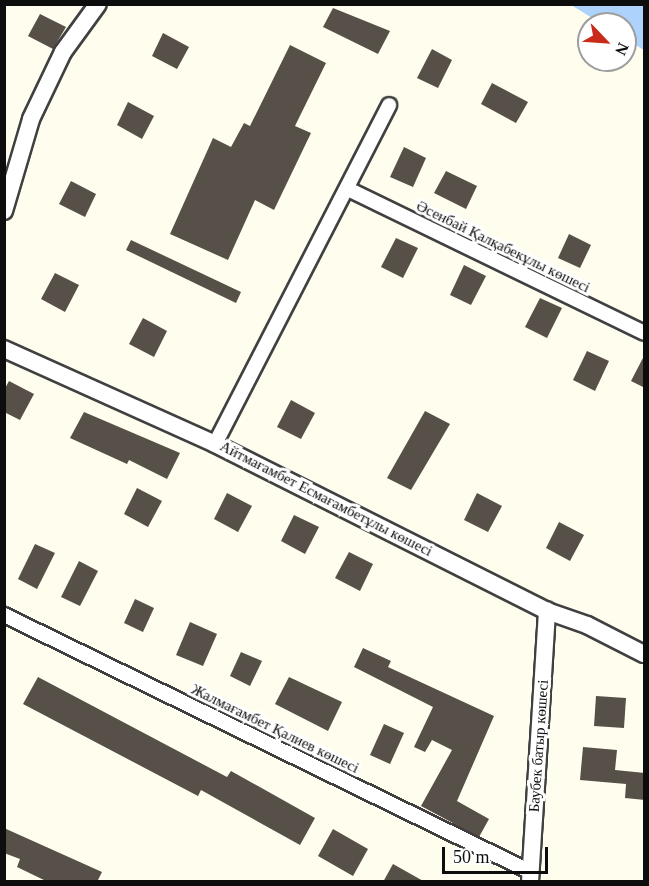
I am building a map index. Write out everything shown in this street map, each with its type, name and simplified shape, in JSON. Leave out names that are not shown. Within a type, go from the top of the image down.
[{"type":"street","points":[[4,212],[31,119],[63,52],[98,4]]},
{"type":"street","points":[[215,444],[348,189],[389,105]]},
{"type":"street","name":"Әсенбай Қалқабекұлы көшесі","points":[[348,189],[645,333]]},
{"type":"street","name":"Айтмағамбет Есмағамбетұлы көшесі","points":[[4,349],[215,444],[547,611],[587,625],[645,654]]},
{"type":"street","name":"Баубек батыр көшесі","points":[[530,877],[547,611]]},
{"type":"street","name":"Жалмағамбет Қалиев көшесі","points":[[4,615],[530,877]]},
{"type":"water","points":[[571,5],[644,5],[644,50],[637,46],[637,12],[582,12]]},
{"type":"building","points":[[333,8],[390,31],[378,54],[323,27]]},
{"type":"building","points":[[40,14],[66,27],[53,49],[28,36]]},
{"type":"building","points":[[163,33],[189,47],[177,69],[152,56]]},
{"type":"building","points":[[290,45],[326,63],[295,126],[311,133],[274,210],[255,200],[228,260],[170,234],[213,138],[231,147],[244,123],[250,126]]},
{"type":"building","points":[[432,49],[452,60],[438,88],[417,78]]},
{"type":"building","points":[[492,83],[528,102],[516,123],[481,104]]},
{"type":"building","points":[[128,102],[154,116],[142,139],[117,125]]},
{"type":"building","points":[[404,147],[426,158],[413,187],[390,177]]},
{"type":"building","points":[[446,171],[477,186],[466,209],[434,193]]},
{"type":"building","points":[[71,181],[96,194],[85,217],[59,204]]},
{"type":"building","points":[[569,234],[591,245],[580,268],[558,258]]},
{"type":"building","points":[[396,238],[418,248],[403,278],[381,267]]},
{"type":"building","points":[[131,240],[241,292],[236,303],[126,250]]},
{"type":"building","points":[[464,265],[486,276],[471,305],[450,295]]},
{"type":"building","points":[[55,273],[79,285],[65,312],[41,299]]},
{"type":"building","points":[[540,298],[562,308],[547,338],[525,327]]},
{"type":"building","points":[[143,318],[167,331],[154,357],[129,344]]},
{"type":"building","points":[[587,351],[609,361],[595,391],[573,380]]},
{"type":"building","points":[[645,354],[645,388],[631,381]]},
{"type":"building","points":[[9,381],[34,394],[20,420],[4,412],[4,390]]},
{"type":"building","points":[[291,400],[315,413],[301,439],[277,427]]},
{"type":"building","points":[[425,411],[450,424],[411,490],[387,478]]},
{"type":"building","points":[[84,412],[180,453],[167,479],[129,460],[127,464],[70,438]]},
{"type":"building","points":[[137,488],[162,501],[148,527],[124,514]]},
{"type":"building","points":[[227,493],[252,506],[238,532],[214,519]]},
{"type":"building","points":[[477,493],[502,506],[488,532],[464,520]]},
{"type":"building","points":[[294,515],[319,527],[305,554],[281,541]]},
{"type":"building","points":[[559,522],[584,535],[570,561],[546,548]]},
{"type":"building","points":[[35,544],[55,553],[37,589],[18,579]]},
{"type":"building","points":[[349,552],[373,564],[360,591],[335,578]]},
{"type":"building","points":[[79,561],[98,571],[80,606],[61,597]]},
{"type":"building","points":[[135,599],[154,608],[143,632],[124,623]]},
{"type":"building","points":[[190,622],[217,634],[203,666],[176,655]]},
{"type":"building","points":[[363,648],[391,661],[388,667],[494,716],[457,801],[489,819],[479,837],[421,806],[452,750],[432,740],[425,752],[414,747],[433,707],[354,667]]},
{"type":"building","points":[[241,652],[262,661],[250,686],[230,676]]},
{"type":"building","points":[[38,677],[227,777],[231,771],[315,818],[300,845],[201,790],[198,796],[23,704]]},
{"type":"building","points":[[289,677],[342,702],[328,731],[275,704]]},
{"type":"building","points":[[596,696],[626,698],[624,728],[594,726]]},
{"type":"building","points":[[384,724],[404,733],[390,764],[370,755]]},
{"type":"building","points":[[583,747],[617,750],[615,770],[645,773],[645,800],[625,798],[626,784],[580,780]]},
{"type":"building","points":[[4,828],[102,872],[97,882],[48,882],[17,867],[20,859],[4,853]]},
{"type":"building","points":[[333,829],[368,849],[353,876],[318,856]]},
{"type":"building","points":[[393,864],[425,882],[383,882]]}]
